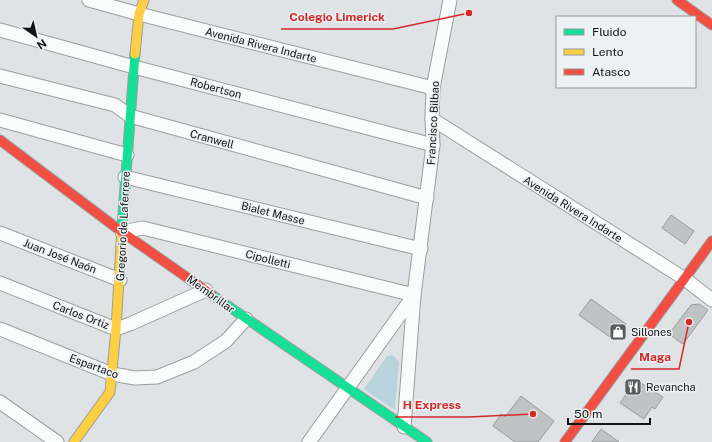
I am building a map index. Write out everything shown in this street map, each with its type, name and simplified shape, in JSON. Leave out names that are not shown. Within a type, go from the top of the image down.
[{"type":"street","name":"Avenida Rivera Indarte","points":[[89,0],[433,88]]},
{"type":"street","name":"Gregorio de Laferrere","points":[[74,442],[110,392],[120,280],[125,177],[134,67],[139,14],[144,0]]},
{"type":"street","name":"Francisco Bilbao","points":[[404,426],[414,295],[433,145],[433,88],[450,0]]},
{"type":"street","points":[[677,0],[712,25]]},
{"type":"street","name":"Robertson","points":[[0,30],[134,67],[433,145]]},
{"type":"street","name":"Cranwell","points":[[0,76],[115,105],[130,116],[427,198]]},
{"type":"street","name":"Avenida Rivera Indarte","points":[[432,119],[685,280],[712,300]]},
{"type":"street","points":[[0,120],[128,155]]},
{"type":"street","name":"Membrillar","points":[[0,140],[122,232],[347,389],[427,442]]},
{"type":"street","name":"Bialet Masse","points":[[125,177],[421,249]]},
{"type":"street","name":"Cipolletti","points":[[122,232],[142,228],[414,295]]},
{"type":"street","name":"Juan José Naón","points":[[0,233],[120,280]]},
{"type":"street","points":[[565,442],[685,280],[712,241]]},
{"type":"street","name":"Carlos Ortiz","points":[[0,283],[116,329],[206,290]]},
{"type":"street","name":"Francisco Bilbao","points":[[309,442],[414,295]]},
{"type":"street","name":"Espartaco","points":[[0,329],[112,374],[135,378],[157,377],[194,362],[226,341],[246,319]]},
{"type":"street","points":[[0,402],[57,442]]},
{"type":"shaded area","points":[[393,355],[399,362],[395,410],[364,389],[387,356]]},
{"type":"building","points":[[671,215],[694,231],[685,244],[662,228]]},
{"type":"building","points":[[591,299],[626,324],[614,340],[579,315]]},
{"type":"building","points":[[699,304],[708,310],[683,344],[669,334],[691,305]]},
{"type":"building","points":[[636,380],[663,397],[655,409],[652,407],[644,419],[620,403]]},
{"type":"building","points":[[521,396],[554,421],[538,442],[515,442],[493,426],[501,414],[505,417]]},
{"type":"building","points":[[601,429],[619,442],[592,442]]},
{"type":"traffic: fast","points":[[122,227],[135,54]]},
{"type":"traffic: fast","points":[[212,295],[427,442]]},
{"type":"traffic: slow","points":[[135,54],[139,14],[144,0]]},
{"type":"traffic: slow","points":[[74,442],[110,392],[116,329],[122,227]]},
{"type":"traffic: jam","points":[[677,0],[712,25]]},
{"type":"traffic: jam","points":[[0,140],[122,232],[212,295]]},
{"type":"traffic: jam","points":[[565,442],[712,241]]},
{"type":"place","name":"Colegio Limerick","points":[[469,13]]},
{"type":"place","name":"Maga","points":[[689,322]]},
{"type":"place","name":"Sillones","points":[[618,332]]},
{"type":"place","name":"Revancha","points":[[633,387]]},
{"type":"place","name":"H Express","points":[[533,414]]}]
